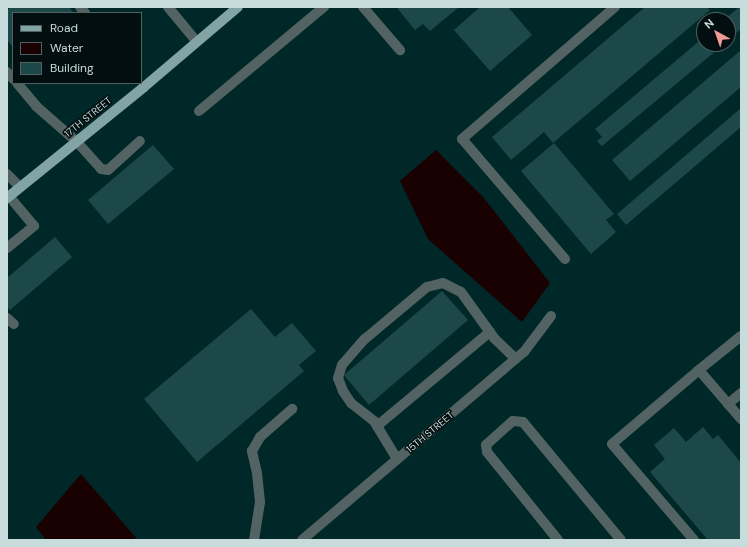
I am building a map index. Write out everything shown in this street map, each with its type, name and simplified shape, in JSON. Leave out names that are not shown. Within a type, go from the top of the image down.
[{"type":"main road","name":"17TH STREET","points":[[8,197],[77,142],[142,85],[197,42],[238,7]]},
{"type":"street","points":[[168,7],[197,42]]},
{"type":"street","points":[[199,111],[324,7]]},
{"type":"street","points":[[363,7],[400,50]]},
{"type":"street","points":[[566,259],[462,139],[615,7]]},
{"type":"street","points":[[18,84],[36,106],[77,142],[101,169],[108,170],[140,141]]},
{"type":"street","points":[[7,174],[20,187]]},
{"type":"street","points":[[7,248],[34,226],[8,197]]},
{"type":"street","points":[[397,459],[374,421],[351,402],[343,391],[338,378],[342,365],[365,338],[427,287],[443,283],[461,292],[490,332],[516,359]]},
{"type":"street","name":"15TH STREET","points":[[302,540],[524,352],[550,316]]},
{"type":"street","points":[[377,426],[490,332]]},
{"type":"street","points":[[694,540],[612,444],[741,336]]},
{"type":"street","points":[[700,370],[741,419]]},
{"type":"street","points":[[728,404],[741,393]]},
{"type":"street","points":[[254,540],[260,502],[257,473],[252,451],[260,437],[292,409]]},
{"type":"street","points":[[558,540],[488,452],[486,445],[513,421],[523,422],[621,540]]},
{"type":"water","points":[[436,150],[484,198],[550,283],[522,322],[428,239],[400,181]]},
{"type":"water","points":[[81,474],[138,540],[46,540],[36,527]]},
{"type":"building","points":[[11,7],[69,7],[73,12],[12,12],[12,46],[7,40],[7,10]]},
{"type":"building","points":[[459,7],[430,31],[423,24],[415,30],[397,8]]},
{"type":"building","points":[[480,7],[508,7],[532,35],[490,71],[454,30]]},
{"type":"building","points":[[645,7],[707,7],[710,10],[708,12],[696,12],[696,22],[553,143],[544,132],[511,160],[492,137]]},
{"type":"building","points":[[741,7],[741,29],[736,33],[736,12],[733,12]]},
{"type":"building","points":[[696,44],[696,52],[714,52],[602,146],[597,141],[602,137],[595,129]]},
{"type":"building","points":[[741,50],[741,87],[630,181],[612,160]]},
{"type":"building","points":[[741,108],[741,127],[626,225],[617,214]]},
{"type":"building","points":[[554,143],[614,214],[606,220],[616,232],[591,254],[521,171]]},
{"type":"building","points":[[153,145],[174,169],[108,224],[88,200]]},
{"type":"building","points":[[55,237],[72,257],[10,310],[7,307],[7,278]]},
{"type":"building","points":[[442,291],[468,320],[369,405],[344,375]]},
{"type":"building","points":[[251,309],[275,337],[292,323],[316,351],[299,365],[304,371],[197,462],[144,399]]},
{"type":"building","points":[[703,427],[713,439],[718,435],[741,463],[741,540],[708,540],[650,472],[665,459],[654,445],[674,428],[686,442]]}]
